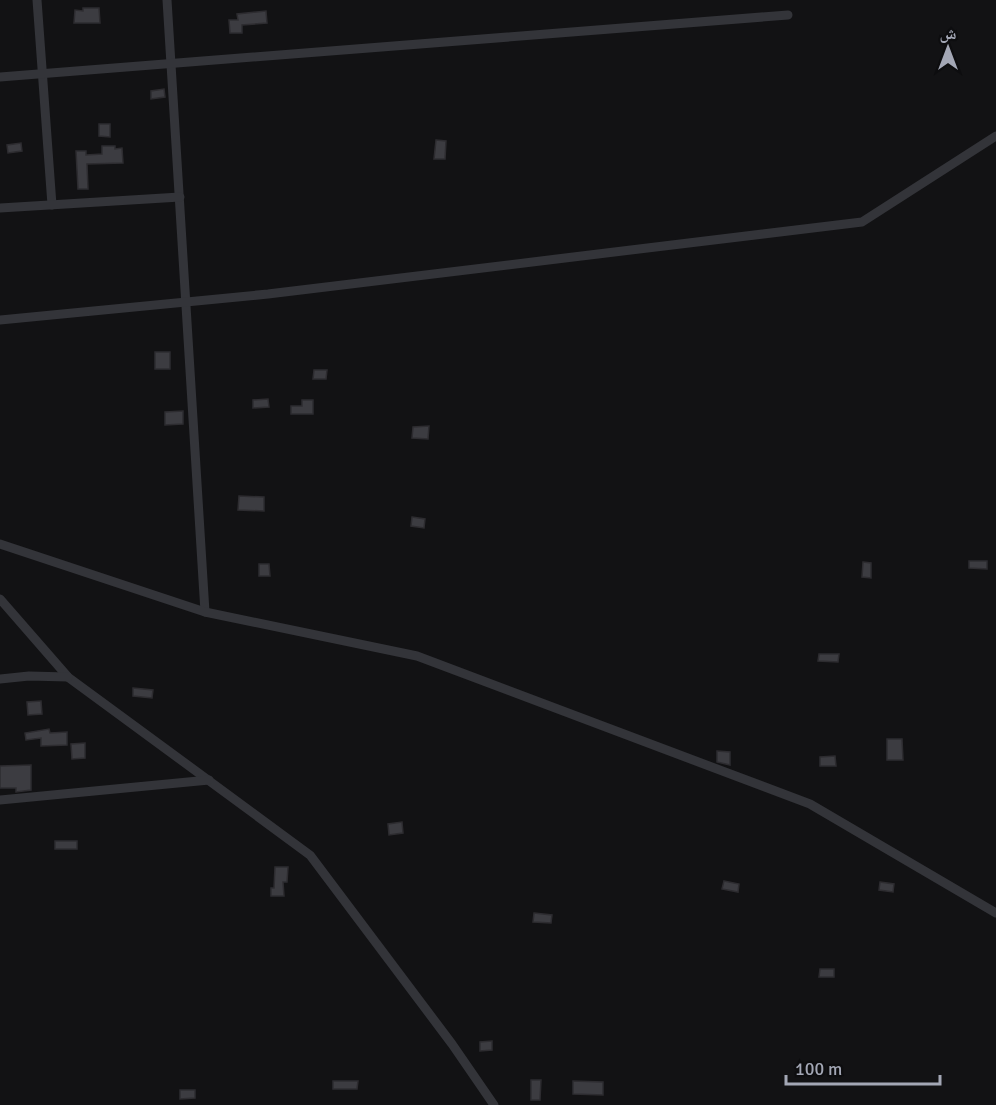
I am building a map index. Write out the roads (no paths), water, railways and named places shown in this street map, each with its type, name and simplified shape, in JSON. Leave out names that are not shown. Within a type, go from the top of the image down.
[{"type":"street","points":[[37,0],[52,204]]},
{"type":"street","points":[[167,0],[205,612]]},
{"type":"street","points":[[0,77],[788,15]]},
{"type":"street","points":[[0,320],[268,294],[862,222],[996,136]]},
{"type":"street","points":[[0,208],[180,197]]},
{"type":"street","points":[[0,544],[205,612],[417,656],[810,804],[996,913]]},
{"type":"street","points":[[0,599],[68,677],[310,855],[452,1044],[494,1105]]},
{"type":"street","points":[[0,679],[29,676],[68,677]]},
{"type":"street","points":[[0,800],[209,780]]}]
